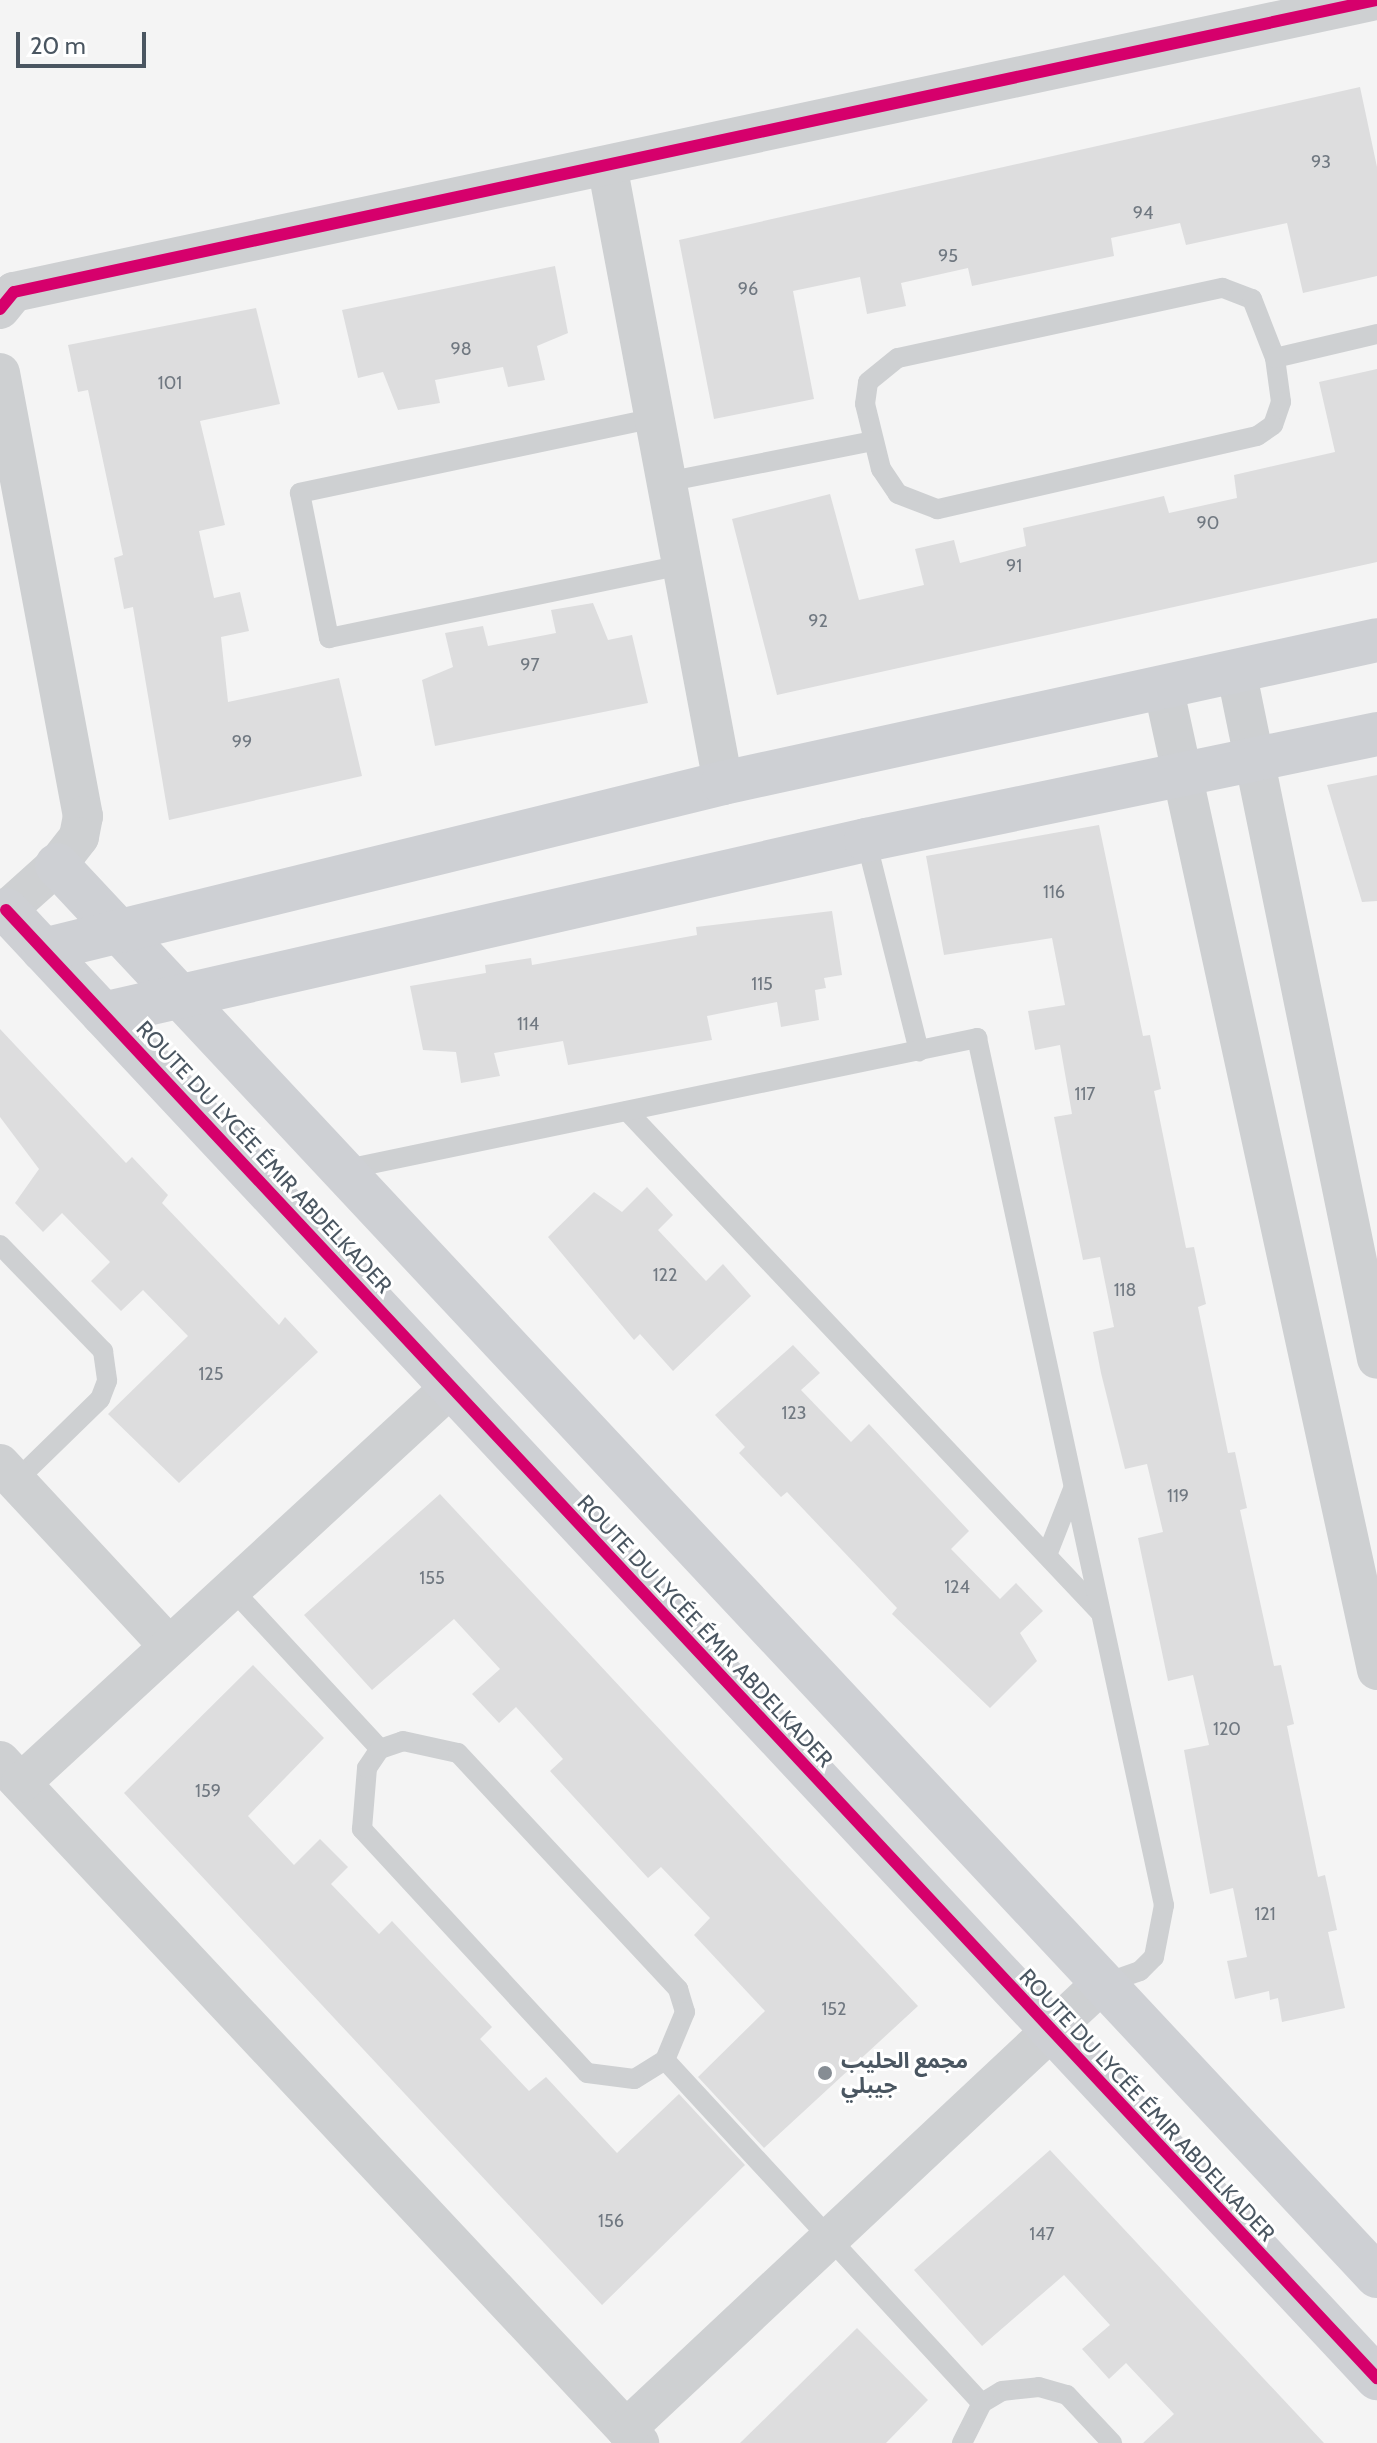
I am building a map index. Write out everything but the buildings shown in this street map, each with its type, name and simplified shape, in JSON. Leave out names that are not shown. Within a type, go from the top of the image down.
[{"type":"street","points":[[0,309],[14,292],[608,170],[1376,0]]},
{"type":"street","points":[[608,170],[723,783]]},
{"type":"street","points":[[0,373],[83,816],[79,837],[57,865],[3,913]]},
{"type":"street","points":[[43,950],[723,783],[1377,640]]},
{"type":"street","points":[[1236,670],[1375,1343],[1309,1350]]},
{"type":"street","points":[[1163,686],[1377,1670]]},
{"type":"street","points":[[103,1014],[866,840],[1377,734]]},
{"type":"street","name":"ROUTE DU LYCÉE ÉMIR ABDELKADER","points":[[57,865],[113,932],[342,1170],[1100,1985],[1361,2239],[1377,2276]]},
{"type":"street","name":"ROUTE DU LYCÉE ÉMIR ABDELKADER","points":[[3,913],[43,950],[1377,2378]]},
{"type":"street","points":[[451,1387],[169,1646],[10,1772],[632,2436],[830,2236],[1100,1985]]},
{"type":"street","points":[[8,1472],[169,1646]]},
{"type":"lane","points":[[1223,288],[1252,299],[1275,358],[1281,402],[1273,425],[1257,436],[937,509],[898,494],[873,441],[868,382],[898,358],[1208,291],[1223,288]]},
{"type":"lane","points":[[1275,358],[1377,334]]},
{"type":"lane","points":[[655,418],[300,493],[329,638],[681,565]]},
{"type":"lane","points":[[666,482],[873,441]]},
{"type":"lane","points":[[866,840],[919,1051]]},
{"type":"lane","points":[[342,1170],[977,1038],[1164,1905],[1154,1957],[1140,1971],[1100,1985]]},
{"type":"lane","points":[[627,1111],[1099,1611]]},
{"type":"lane","points":[[0,1245],[103,1351],[107,1381],[100,1399],[8,1472]]},
{"type":"lane","points":[[1047,1555],[1073,1489]]},
{"type":"lane","points":[[231,1588],[380,1749]]},
{"type":"lane","points":[[432,1741],[458,1753],[678,1989],[685,2012],[665,2060],[634,2079],[587,2073],[394,1864],[362,1829],[360,1794],[380,1749],[432,1741]]},
{"type":"lane","points":[[665,2060],[982,2403]]},
{"type":"lane","points":[[962,2443],[982,2403],[1002,2391],[1039,2387],[1067,2395],[1112,2443]]},
{"type":"cycle path","points":[[0,309],[14,292],[1376,0]]},
{"type":"cycle path","points":[[6,910],[1377,2378]]},
{"type":"place","name":"مجمع الحليب جيبلي","points":[[825,2073]]}]
